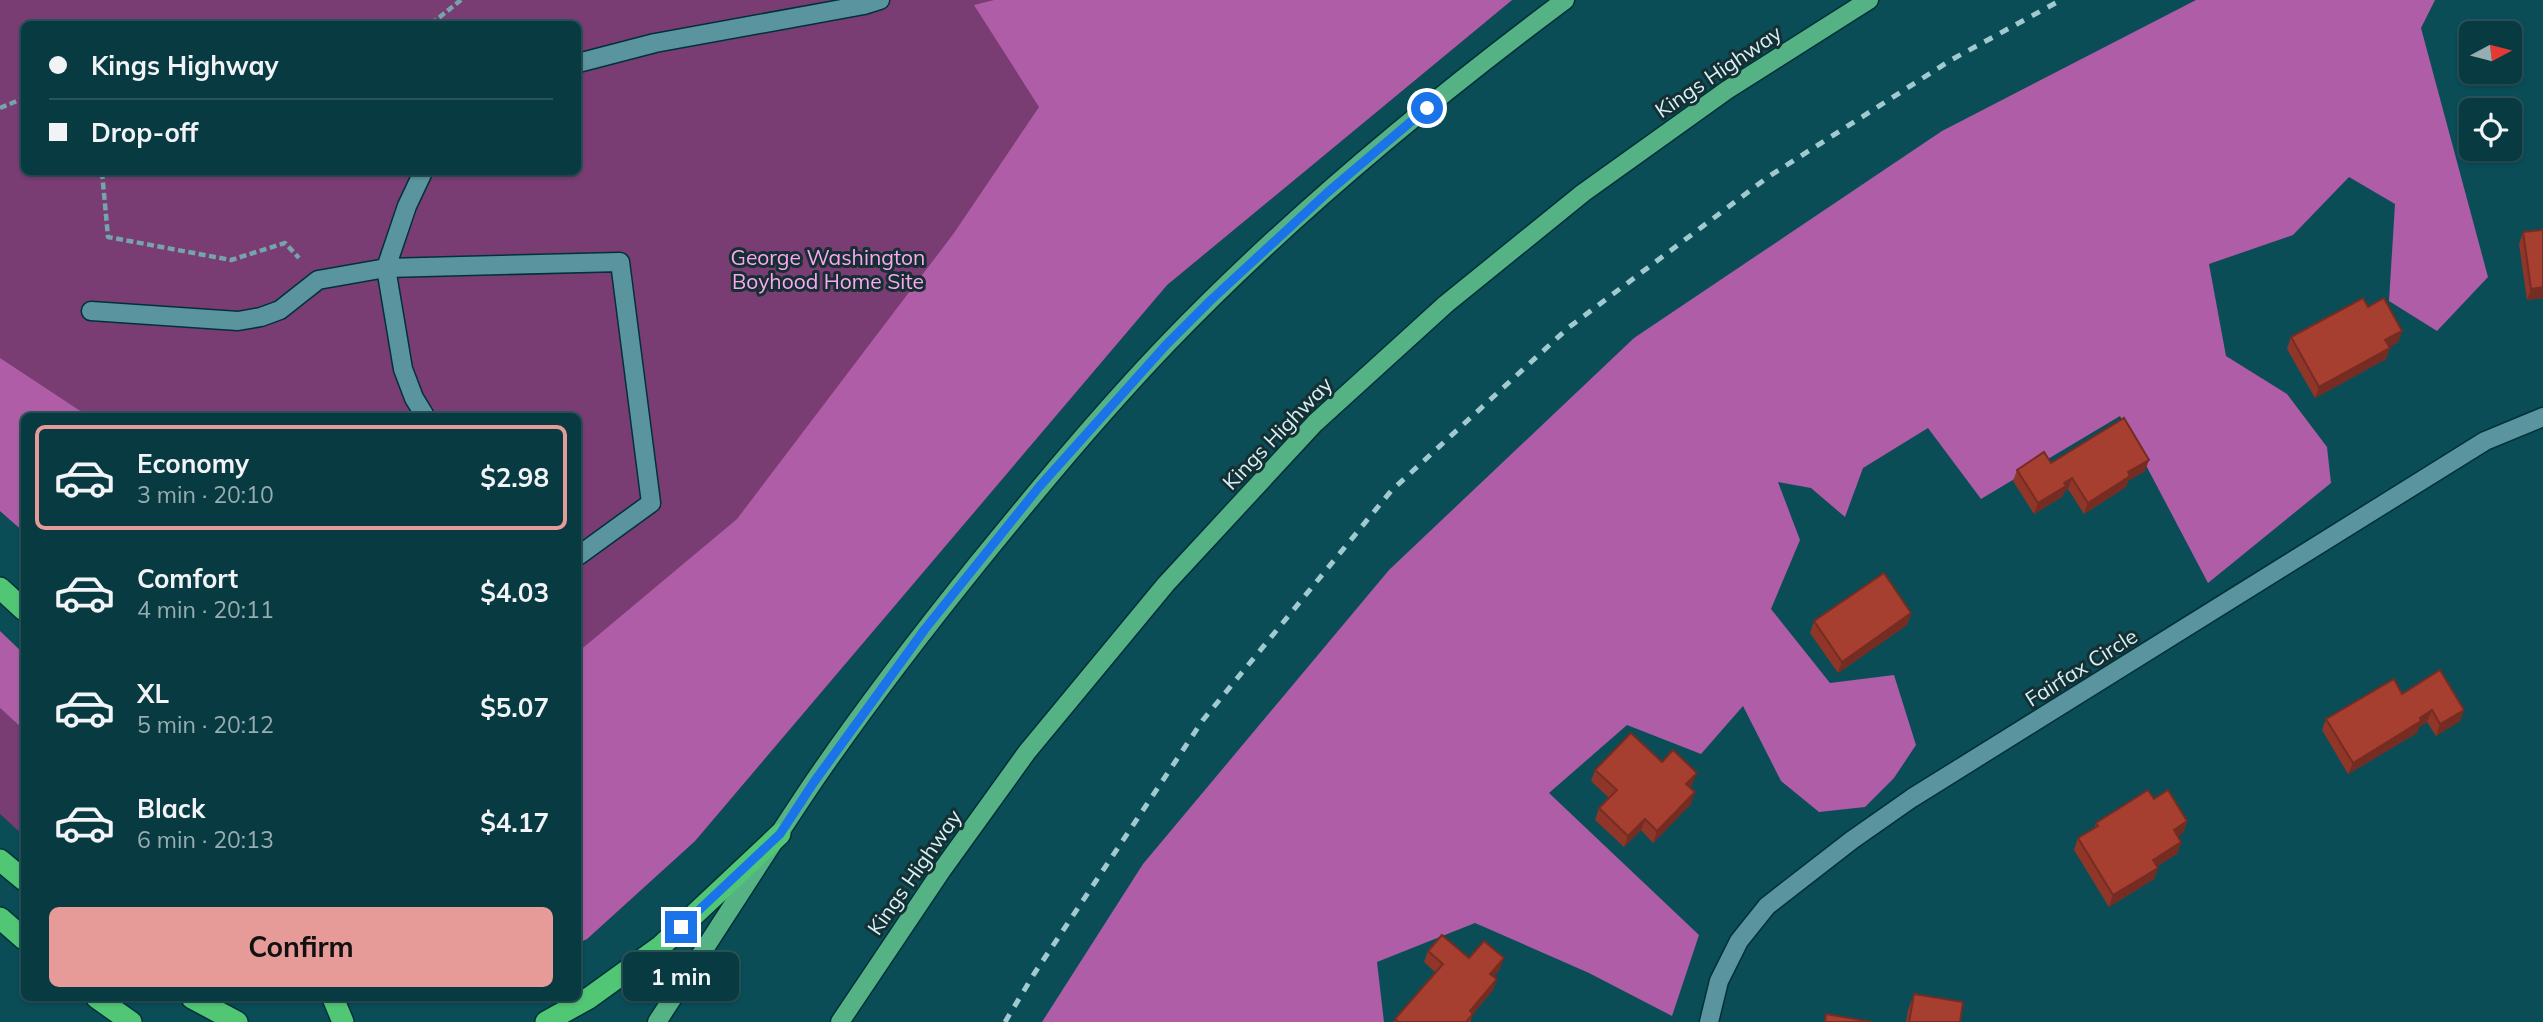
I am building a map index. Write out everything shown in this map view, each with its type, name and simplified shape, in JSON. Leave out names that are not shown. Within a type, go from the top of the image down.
[{"type":"highway","points":[[0,588],[21,607]]},
{"type":"highway","points":[[546,1022],[589,998],[661,946],[780,834]]},
{"type":"highway","points":[[0,860],[21,878]]},
{"type":"highway","points":[[0,918],[21,936]]},
{"type":"highway","points":[[93,1001],[115,1022]]},
{"type":"highway","points":[[101,1001],[131,1022]]},
{"type":"highway","points":[[198,1001],[237,1022]]},
{"type":"highway","points":[[334,1001],[343,1022]]},
{"type":"main road","points":[[657,1022],[814,782],[925,629],[1039,487],[1166,345],[1211,300],[1328,192],[1487,58],[1566,0]]},
{"type":"main road","name":"Kings Highway","points":[[840,1022],[942,870],[1027,751],[1166,584],[1315,423],[1446,304],[1583,193],[1727,90],[1869,0]]},
{"type":"street","points":[[581,62],[655,43],[880,0]]},
{"type":"street","points":[[422,175],[407,206],[386,268],[403,369],[423,413]]},
{"type":"street","points":[[91,311],[238,321],[280,310],[318,280],[386,268],[621,262],[651,503],[581,554]]},
{"type":"street","name":"Fairfax Circle","points":[[1709,1022],[1719,981],[1739,941],[1768,906],[1852,840],[1912,799],[2484,441],[2543,416]]},
{"type":"path","points":[[435,21],[461,0]]},
{"type":"path","points":[[0,108],[21,98]]},
{"type":"path","points":[[102,175],[108,237],[231,260],[285,243]]},
{"type":"green space","name":"George Washington Boyhood Home Site","points":[[0,0],[1512,0],[1167,285],[695,841],[581,942],[581,413],[21,413],[21,529],[0,511]]},
{"type":"green space","points":[[0,708],[21,727],[21,833],[0,814]]},
{"type":"shaded area","points":[[994,0],[1512,0],[1167,285],[695,841],[581,942],[581,649],[737,519],[954,233],[1039,107],[974,5]]},
{"type":"shaded area","points":[[2196,0],[2435,0],[2421,28],[2488,277],[2437,331],[2389,301],[2395,204],[2349,177],[2293,235],[2209,264],[2226,356],[2287,394],[2327,447],[2331,483],[2208,583],[2120,416],[1981,499],[1928,428],[1863,468],[1845,517],[1811,488],[1778,482],[1800,540],[1771,609],[1830,683],[1894,675],[1916,745],[1894,778],[1865,807],[1819,812],[1781,781],[1743,706],[1701,754],[1627,725],[1549,793],[1699,935],[1672,1016],[1589,973],[1475,923],[1377,962],[1384,1022],[1042,1022],[1143,864],[1389,570],[1634,338],[1942,131]]},
{"type":"shaded area","points":[[0,358],[83,413],[21,413],[21,529],[0,511]]},
{"type":"shaded area","points":[[0,631],[21,651],[21,727],[0,708]]},
{"type":"building","points":[[2543,230],[2543,287],[2531,289],[2523,232]]},
{"type":"building","points":[[2363,298],[2368,307],[2384,298],[2402,331],[2385,340],[2390,348],[2319,387],[2291,337]]},
{"type":"building","points":[[2124,418],[2149,460],[2128,472],[2130,476],[2088,503],[2072,478],[2064,483],[2066,486],[2038,503],[2017,470],[2044,452],[2051,463]]},
{"type":"building","points":[[1884,573],[1911,613],[1842,662],[1814,621]]},
{"type":"building","points":[[2440,670],[2464,710],[2440,724],[2432,710],[2420,718],[2421,721],[2353,763],[2326,719],[2394,679],[2402,694]]},
{"type":"building","points":[[1631,733],[1662,762],[1673,750],[1697,773],[1686,784],[1695,792],[1657,831],[1645,819],[1628,836],[1599,808],[1617,790],[1595,770]]},
{"type":"building","points":[[2148,790],[2154,799],[2168,790],[2187,821],[2174,830],[2181,842],[2153,860],[2158,868],[2113,895],[2078,838],[2098,826],[2096,823]]},
{"type":"building","points":[[1442,935],[1469,958],[1484,941],[1504,958],[1490,974],[1497,979],[1470,1011],[1473,1014],[1468,1022],[1398,1022],[1395,1019],[1443,964],[1428,951]]},
{"type":"building","points":[[1914,994],[1963,1002],[1960,1022],[1909,1022]]},
{"type":"building","points":[[1826,1014],[1872,1022],[1825,1022]]},
{"type":"railway","points":[[1005,1022],[1203,720],[1391,491],[1568,328],[1768,177],[1951,60],[2061,0]]},
{"type":"route","points":[[681,927],[780,834],[814,782],[925,629],[1039,487],[1166,345],[1328,192],[1427,108]]}]
